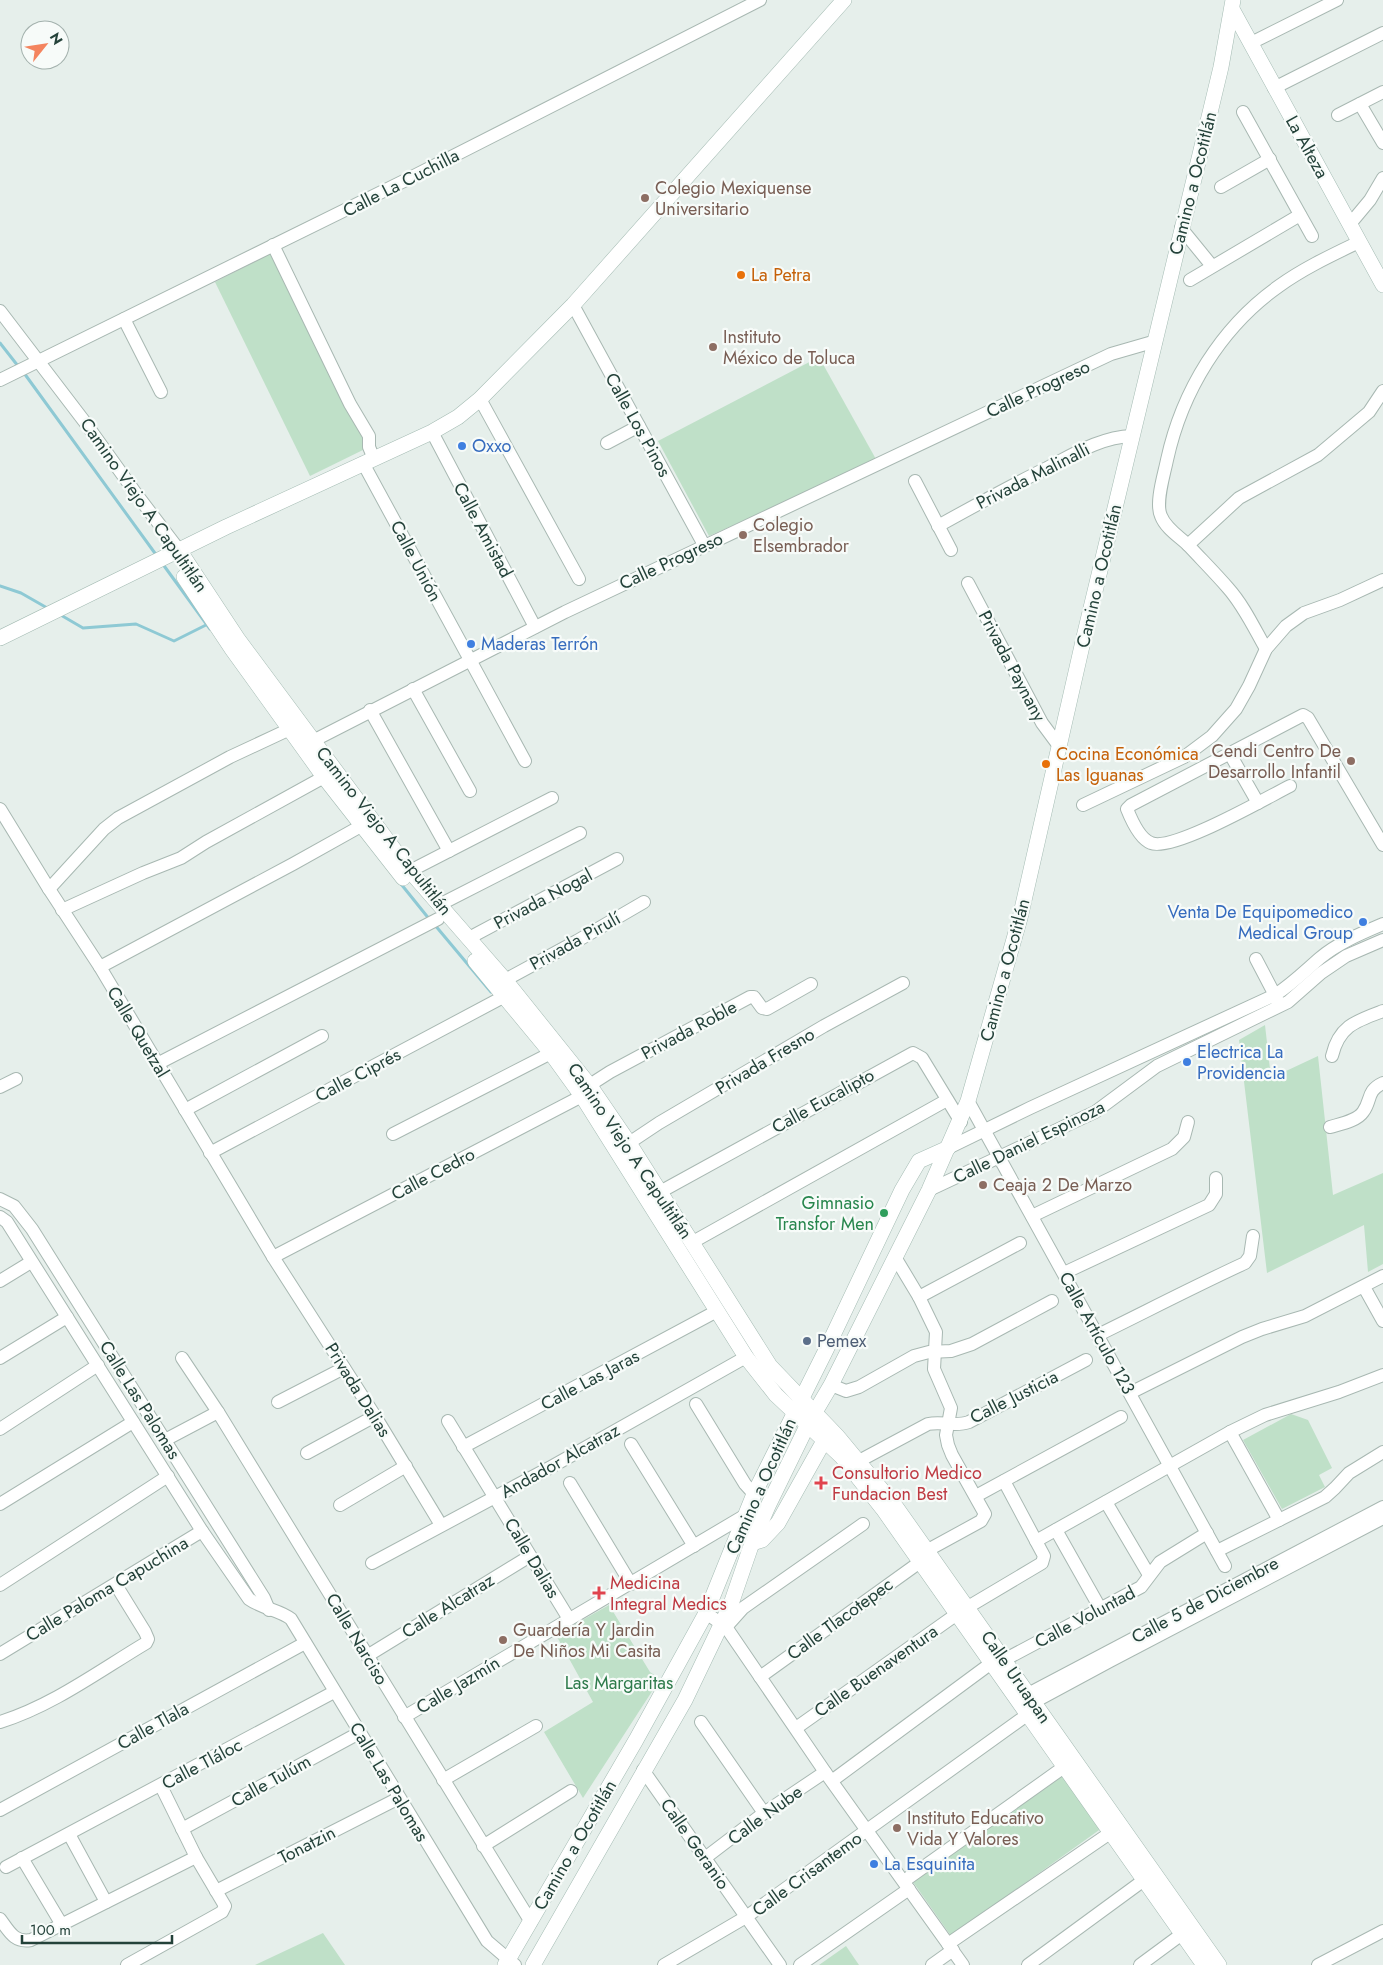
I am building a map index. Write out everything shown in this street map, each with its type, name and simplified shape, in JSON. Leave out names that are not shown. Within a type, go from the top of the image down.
[{"type":"main road","points":[[0,638],[175,552],[432,432],[458,417],[480,399],[572,305],[844,0]]},
{"type":"main road","name":"La Alteza","points":[[1232,4],[1274,88],[1383,285]]},
{"type":"main road","name":"Camino a Ocotitlán","points":[[533,1965],[686,1700],[724,1625],[752,1543],[768,1506],[811,1419],[896,1257],[961,1122],[1020,918],[1181,228],[1212,105],[1232,4]]},
{"type":"main road","name":"Camino Viejo A Capultitlán","points":[[175,552],[202,605],[290,730],[308,743],[324,777],[361,826],[438,912],[551,1053],[586,1091],[629,1143],[770,1366],[798,1406]]},
{"type":"main road","name":"Camino Viejo A Capultitlán","points":[[175,552],[237,638],[308,743],[410,871],[438,912],[470,938],[505,980],[586,1091],[746,1357],[770,1388],[798,1406]]},
{"type":"main road","name":"Camino a Ocotitlán","points":[[509,1963],[706,1613],[754,1494],[869,1256],[917,1164],[924,1158],[948,1148]]},
{"type":"main road","name":"Calle Uruapan","points":[[798,1406],[859,1461],[896,1506],[924,1556]]},
{"type":"main road","points":[[752,1543],[762,1540],[778,1522],[828,1435]]},
{"type":"main road","name":"Calle Uruapan","points":[[828,1435],[853,1470],[924,1556],[997,1662],[1030,1704],[1219,1965]]},
{"type":"main road","name":"Calle Uruapan","points":[[997,1662],[1030,1704],[1064,1767],[1204,1965]]},
{"type":"street","name":"Calle La Cuchilla","points":[[0,380],[40,362],[420,173],[760,0]]},
{"type":"street","points":[[1251,44],[1338,0]]},
{"type":"street","points":[[1274,88],[1383,34]]},
{"type":"street","points":[[1338,115],[1383,92]]},
{"type":"street","points":[[1360,104],[1383,144]]},
{"type":"street","points":[[1243,112],[1312,236]]},
{"type":"street","points":[[1221,188],[1270,159]]},
{"type":"street","points":[[1350,224],[1370,200],[1383,178]]},
{"type":"street","points":[[1190,280],[1300,215]]},
{"type":"street","points":[[1181,228],[1212,266]]},
{"type":"street","points":[[1266,649],[1237,598],[1188,545],[1167,527],[1161,518],[1159,507],[1170,445],[1190,393],[1210,356],[1237,324],[1279,286],[1303,270],[1359,242]]},
{"type":"street","name":"Calle Unión","points":[[273,245],[350,404],[369,436],[368,461],[469,660],[525,761]]},
{"type":"street","name":"Calle Los Pinos","points":[[572,305],[704,545]]},
{"type":"street","name":"Camino Viejo A Capultitlán","points":[[0,311],[40,362],[175,552]]},
{"type":"street","points":[[124,319],[161,392]]},
{"type":"street","name":"Calle Progreso","points":[[308,743],[535,627],[704,545],[1111,354],[1156,341]]},
{"type":"street","points":[[1188,545],[1239,498],[1318,455],[1369,412],[1383,391]]},
{"type":"street","points":[[480,399],[579,579]]},
{"type":"street","points":[[1369,412],[1383,410]]},
{"type":"street","points":[[607,443],[639,426]]},
{"type":"street","name":"Calle Amistad","points":[[432,432],[535,627]]},
{"type":"street","name":"Privada Malinalli","points":[[938,526],[1083,449],[1104,441],[1132,436]]},
{"type":"street","points":[[915,481],[951,550]]},
{"type":"street","points":[[1083,804],[1184,757],[1212,736],[1236,709],[1266,649],[1286,626],[1299,616],[1318,606],[1340,600],[1383,580]]},
{"type":"street","name":"Privada Paynany","points":[[968,583],[1042,723],[1059,746]]},
{"type":"street","points":[[413,689],[470,791]]},
{"type":"street","points":[[370,710],[449,851]]},
{"type":"street","points":[[1290,786],[1210,826],[1165,845],[1153,844],[1144,838],[1127,811],[1127,808],[1299,716],[1306,716],[1383,844]]},
{"type":"street","points":[[49,889],[104,828],[118,818],[230,757],[290,730]]},
{"type":"street","points":[[1230,754],[1258,803]]},
{"type":"street","points":[[62,910],[136,876],[181,858],[206,842],[324,777]]},
{"type":"street","points":[[410,871],[552,798]]},
{"type":"street","name":"Calle Quetzal","points":[[0,809],[62,910],[100,967],[273,1257]]},
{"type":"street","points":[[100,967],[361,826]]},
{"type":"street","points":[[157,1064],[580,833]]},
{"type":"street","name":"Privada Nogal","points":[[470,938],[617,859]]},
{"type":"street","name":"Privada Pirulí","points":[[505,980],[644,902]]},
{"type":"street","name":"Calle Daniel Espinoza","points":[[929,1190],[1095,1112],[1157,1066],[1278,1001],[1321,957],[1334,948],[1383,924]]},
{"type":"street","name":"Calle Daniel Espinoza","points":[[948,1148],[1163,1045],[1300,994],[1321,974],[1346,956],[1383,940]]},
{"type":"street","points":[[1256,959],[1278,1001]]},
{"type":"street","name":"Privada Fresno","points":[[629,1143],[659,1123],[824,1026],[903,983]]},
{"type":"street","name":"Privada Roble","points":[[586,1091],[610,1072],[750,997],[754,997],[762,1008],[767,1009],[811,984]]},
{"type":"street","name":"Calle Ciprés","points":[[210,1153],[505,996]]},
{"type":"street","points":[[1332,1056],[1338,1038],[1343,1031],[1383,1011]]},
{"type":"street","points":[[186,1110],[322,1036]]},
{"type":"street","points":[[393,1134],[551,1053]]},
{"type":"street","name":"Calle Eucalipto","points":[[660,1192],[912,1053],[922,1058],[961,1122]]},
{"type":"street","points":[[0,1087],[16,1079]]},
{"type":"street","points":[[1330,1128],[1364,1112],[1371,1092],[1383,1083]]},
{"type":"street","name":"Calle Cedro","points":[[273,1257],[586,1091]]},
{"type":"street","points":[[691,1243],[947,1100]]},
{"type":"street","name":"Calle Artículo 123","points":[[968,1101],[1225,1566]]},
{"type":"street","points":[[1032,1216],[1172,1149],[1184,1137],[1188,1122]]},
{"type":"street","points":[[1064,1273],[1209,1205],[1216,1194],[1216,1178]]},
{"type":"street","name":"Calle Las Palomas","points":[[0,1199],[14,1206],[32,1229],[166,1440],[264,1598],[269,1610]]},
{"type":"street","name":"Calle Las Palomas","points":[[0,1217],[7,1222],[202,1531],[249,1599],[258,1605],[291,1619],[487,1941],[509,1963]]},
{"type":"street","points":[[1098,1334],[1137,1316],[1167,1299],[1245,1263],[1250,1256],[1253,1236]]},
{"type":"street","points":[[919,1297],[1020,1243]]},
{"type":"street","name":"Privada Dalias","points":[[273,1257],[375,1416],[441,1525]]},
{"type":"street","points":[[896,1257],[936,1332],[935,1374],[951,1408],[946,1435],[952,1455],[976,1496],[1121,1417]]},
{"type":"street","points":[[0,1281],[31,1262]]},
{"type":"street","points":[[1130,1393],[1242,1337],[1305,1316],[1383,1276]]},
{"type":"street","points":[[1364,1287],[1383,1321]]},
{"type":"street","points":[[830,1385],[843,1390],[859,1387],[914,1356],[951,1351],[972,1344],[1052,1301]]},
{"type":"street","name":"Calle Las Jaras","points":[[464,1447],[717,1311]]},
{"type":"street","points":[[0,1358],[66,1317]]},
{"type":"street","name":"Andador Alcatraz","points":[[372,1563],[551,1467],[746,1357]]},
{"type":"street","name":"Calle Narciso","points":[[182,1358],[218,1412],[531,1922]]},
{"type":"street","name":"Calle Justicia","points":[[859,1461],[928,1424],[940,1422],[962,1424],[969,1422],[1086,1360]]},
{"type":"street","points":[[0,1429],[98,1365]]},
{"type":"street","points":[[278,1402],[344,1368]]},
{"type":"street","points":[[1004,1481],[1036,1541],[1170,1465],[1265,1415],[1339,1392],[1383,1374]]},
{"type":"street","points":[[696,1404],[745,1484],[754,1494]]},
{"type":"street","points":[[166,1440],[218,1412]]},
{"type":"street","points":[[307,1453],[375,1416]]},
{"type":"street","name":"Calle Dalias","points":[[448,1421],[569,1619]]},
{"type":"street","points":[[0,1504],[133,1422]]},
{"type":"street","points":[[1230,1432],[1279,1520]]},
{"type":"street","points":[[630,1444],[694,1546]]},
{"type":"street","points":[[1217,1551],[1325,1496],[1349,1473],[1383,1452]]},
{"type":"street","points":[[340,1505],[406,1466]]},
{"type":"street","points":[[0,1584],[168,1476]]},
{"type":"street","points":[[570,1484],[631,1584]]},
{"type":"street","name":"Calle Tlacotepec","points":[[760,1677],[924,1556],[984,1519],[985,1510],[976,1496]]},
{"type":"street","points":[[1106,1502],[1149,1575]]},
{"type":"street","name":"Calle 5 de Diciembre","points":[[1030,1704],[1383,1507]]},
{"type":"street","name":"Calle Jazmín","points":[[404,1717],[744,1516]]},
{"type":"street","name":"Calle 5 de Diciembre","points":[[1030,1704],[1383,1518]]},
{"type":"street","points":[[724,1625],[743,1608],[863,1524]]},
{"type":"street","points":[[1056,1530],[1100,1608]]},
{"type":"street","name":"Calle Paloma Capuchina","points":[[0,1654],[202,1531]]},
{"type":"street","name":"Calle Voluntad","points":[[829,1776],[997,1662],[1141,1587],[1149,1575],[1166,1557],[1207,1533]]},
{"type":"street","name":"Calle Buenaventura","points":[[796,1728],[962,1611],[1042,1563],[1044,1556],[1036,1541]]},
{"type":"street","name":"Calle Alcatraz","points":[[367,1656],[530,1556]]},
{"type":"street","points":[[0,1722],[23,1714],[57,1696],[146,1643],[148,1639],[145,1632],[116,1585]]},
{"type":"street","points":[[706,1613],[724,1625],[963,1965]]},
{"type":"street","name":"Calle Tlala","points":[[0,1810],[305,1643]]},
{"type":"street","name":"Calle Tláloc","points":[[6,1867],[334,1692]]},
{"type":"street","name":"Calle Crisantemo","points":[[664,1965],[746,1917],[868,1830],[1030,1704]]},
{"type":"street","points":[[701,1722],[764,1813]]},
{"type":"street","points":[[443,1780],[536,1726]]},
{"type":"street","name":"Calle Tulúm","points":[[182,1829],[359,1733]]},
{"type":"street","points":[[800,1965],[1064,1767]]},
{"type":"street","name":"Calle Geranio","points":[[644,1770],[780,1965]]},
{"type":"street","name":"Calle Nube","points":[[705,1858],[764,1813],[829,1776]]},
{"type":"street","points":[[127,1965],[222,1912],[225,1906],[196,1857],[161,1786]]},
{"type":"street","points":[[484,1846],[571,1791]]},
{"type":"street","name":"Tonatzin","points":[[216,1891],[399,1798]]},
{"type":"street","points":[[932,1965],[950,1947],[1110,1833]]},
{"type":"street","points":[[69,1834],[106,1902]]},
{"type":"street","points":[[0,1919],[17,1939],[22,1941],[31,1940],[196,1857]]},
{"type":"street","points":[[22,1858],[62,1925]]},
{"type":"street","points":[[1028,1965],[1144,1880]]},
{"type":"street","points":[[1318,1965],[1383,1931]]},
{"type":"street","points":[[1140,1965],[1182,1934]]},
{"type":"green space","points":[[274,252],[367,448],[310,476],[215,282]]},
{"type":"green space","points":[[819,357],[877,461],[709,536],[658,441]]},
{"type":"green space","points":[[1265,1025],[1271,1078],[1318,1056],[1333,1195],[1383,1173],[1383,1264],[1368,1272],[1364,1225],[1267,1273],[1239,1040]]},
{"type":"green space","points":[[1291,1414],[1308,1420],[1332,1468],[1319,1475],[1325,1487],[1282,1509],[1243,1440]]},
{"type":"green space","name":"Las Margaritas","points":[[609,1605],[650,1672],[660,1679],[583,1798],[544,1732],[593,1702],[556,1635]]},
{"type":"green space","points":[[1064,1775],[1102,1828],[951,1936],[913,1882]]},
{"type":"green space","points":[[323,1933],[345,1965],[255,1965]]},
{"type":"green space","points":[[846,1946],[859,1965],[819,1965]]},
{"type":"waterway","points":[[0,343],[18,366]]},
{"type":"waterway","points":[[24,373],[157,556]]},
{"type":"waterway","points":[[162,563],[210,629]]},
{"type":"waterway","points":[[0,586],[21,593],[49,609]]},
{"type":"waterway","points":[[59,614],[83,628],[136,624],[174,641],[206,625]]},
{"type":"waterway","points":[[401,884],[430,920]]},
{"type":"waterway","points":[[434,924],[491,992]]},
{"type":"place","name":"Colegio Mexiquense Universitario","points":[[645,198]]},
{"type":"place","name":"La Petra","points":[[741,275]]},
{"type":"place","name":"Instituto México de Toluca","points":[[713,347]]},
{"type":"place","name":"Oxxo","points":[[462,446]]},
{"type":"place","name":"Colegio Elsembrador","points":[[743,535]]},
{"type":"place","name":"Maderas Terrón","points":[[471,644]]},
{"type":"place","name":"Cendi Centro De Desarrollo Infantil","points":[[1351,761]]},
{"type":"place","name":"Cocina Económica Las Iguanas","points":[[1046,764]]},
{"type":"place","name":"Venta De Equipomedico Medical Group","points":[[1363,922]]},
{"type":"place","name":"Electrica La Providencia","points":[[1187,1062]]},
{"type":"place","name":"Ceaja 2 De Marzo","points":[[983,1185]]},
{"type":"place","name":"Gimnasio Transfor Men","points":[[884,1213]]},
{"type":"place","name":"Pemex","points":[[807,1341]]},
{"type":"place","name":"Consultorio Medico Fundacion Best","points":[[821,1483]]},
{"type":"place","name":"Medicina Integral Medics","points":[[599,1593]]},
{"type":"place","name":"Guardería Y Jardin De Niños Mi Casita","points":[[503,1640]]},
{"type":"place","name":"Instituto Educativo Vida Y Valores","points":[[897,1828]]},
{"type":"place","name":"La Esquinita","points":[[874,1864]]}]
